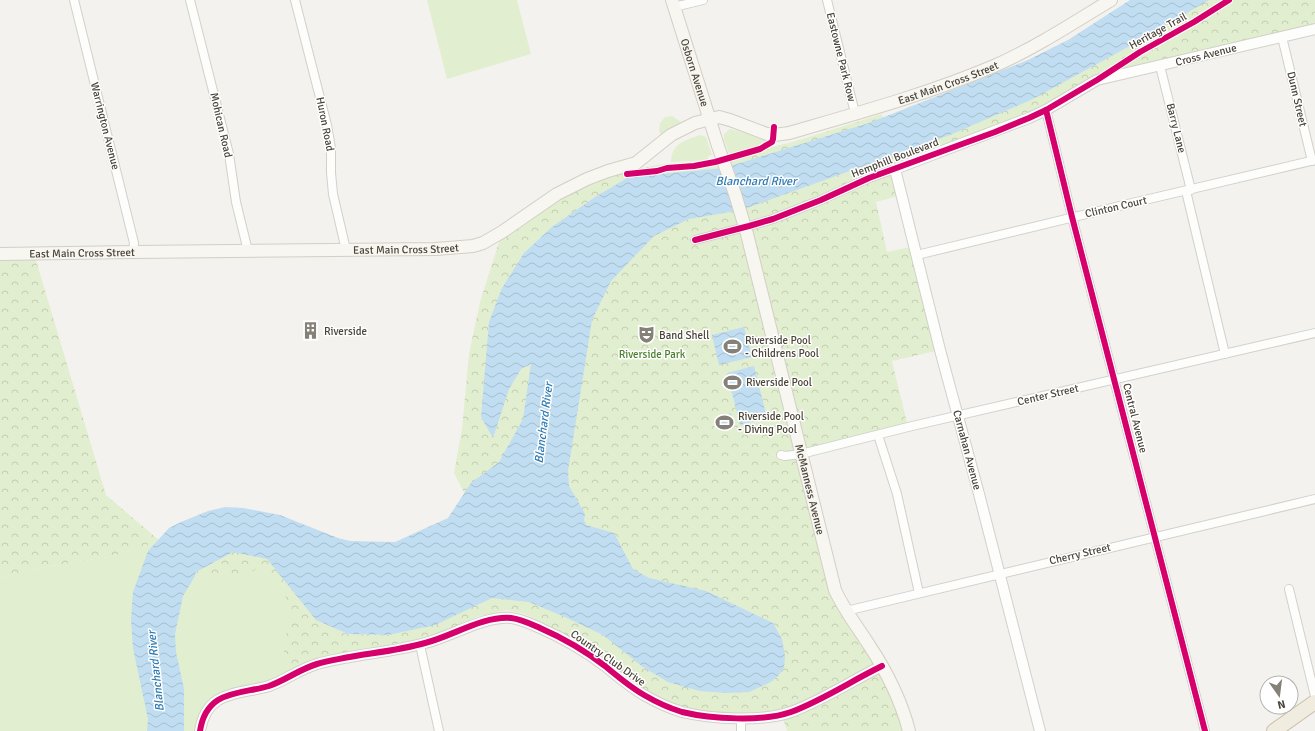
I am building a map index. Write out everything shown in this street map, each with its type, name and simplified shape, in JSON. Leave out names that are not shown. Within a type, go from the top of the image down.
[{"type":"highway","points":[[1274,731],[1315,702]]},
{"type":"main road","name":"East Main Cross Street","points":[[0,254],[452,249],[473,246],[483,243],[502,232],[557,194],[587,179],[636,163],[661,142],[679,130],[695,123],[719,117],[774,135],[789,134],[944,86],[996,65],[1035,45],[1111,0]]},
{"type":"main road","name":"Osborn Avenue","points":[[673,4],[709,120],[735,194],[747,234]]},
{"type":"main road","name":"McManness Avenue","points":[[747,234],[835,590],[846,611],[882,666],[896,693],[910,731]]},
{"type":"street","name":"Warrington Avenue","points":[[74,0],[134,242],[132,252]]},
{"type":"street","name":"Mohican Road","points":[[190,0],[229,154],[235,197],[248,251]]},
{"type":"street","name":"Huron Road","points":[[294,0],[327,125],[331,148],[333,194],[346,250]]},
{"type":"street","points":[[673,4],[703,0]]},
{"type":"street","name":"Eastowne Park Row","points":[[827,0],[855,113]]},
{"type":"street","name":"Cross Avenue","points":[[1097,80],[1315,29]]},
{"type":"street","name":"Dunn Street","points":[[1282,37],[1313,160]]},
{"type":"street","name":"Barry Lane","points":[[1160,66],[1225,354]]},
{"type":"street","name":"Hemphill Boulevard","points":[[695,240],[773,219],[821,200],[869,178],[995,132],[1046,110],[1097,80]]},
{"type":"street","name":"Central Avenue","points":[[1046,110],[1072,217],[1205,731]]},
{"type":"street","name":"Clinton Court","points":[[917,255],[1313,160]]},
{"type":"street","name":"Carnahan Avenue","points":[[895,169],[936,336],[1000,574],[1040,731]]},
{"type":"street","name":"Center Street","points":[[781,455],[802,454],[1315,333]]},
{"type":"street","points":[[878,435],[897,494],[920,593]]},
{"type":"street","name":"Cherry Street","points":[[846,611],[1315,499]]},
{"type":"street","points":[[1289,589],[1315,696]]},
{"type":"street","name":"Country Club Drive","points":[[200,731],[203,719],[208,709],[217,701],[227,696],[271,685],[317,664],[400,650],[450,635],[485,621],[505,618],[520,620],[575,644],[641,694],[666,706],[682,712],[694,714],[742,718],[766,717],[790,712],[823,698],[882,666]]},
{"type":"street","points":[[420,645],[439,731]]},
{"type":"street","points":[[740,731],[742,718]]},
{"type":"green space","points":[[427,0],[517,0],[531,54],[447,79]]},
{"type":"green space","name":"Riverside Park","points":[[1178,0],[1315,0],[1315,29],[1097,80],[1046,110],[895,169],[902,195],[876,202],[887,252],[915,246],[940,350],[892,361],[908,427],[802,454],[835,590],[909,731],[787,731],[782,715],[741,718],[666,706],[546,626],[525,614],[507,610],[479,616],[447,630],[413,640],[317,658],[282,668],[290,605],[276,580],[261,568],[236,577],[192,579],[196,572],[233,552],[268,559],[316,620],[348,634],[388,635],[488,540],[454,473],[462,429],[469,354],[480,302],[499,242],[504,237],[559,199],[589,184],[610,176],[663,164],[711,160],[737,155],[793,142],[882,114],[888,137]]},
{"type":"green space","points":[[672,116],[681,122],[661,136],[659,130],[660,123],[665,117]]},
{"type":"green space","points":[[730,129],[766,138],[768,140],[766,143],[730,155],[724,140],[724,134]]},
{"type":"green space","points":[[700,135],[706,137],[712,155],[708,156],[708,160],[671,162],[676,147],[684,141]]},
{"type":"green space","points":[[35,257],[106,495],[160,541],[114,556],[34,569],[0,578],[0,258]]},
{"type":"green space","points":[[262,537],[351,597],[302,670],[217,701],[200,731],[0,731],[0,578],[34,569],[114,556],[160,541]]},
{"type":"water","name":"Blanchard River","points":[[1130,0],[1209,0],[1137,42],[1033,99],[950,135],[741,210],[689,219],[654,236],[611,281],[592,320],[568,471],[569,486],[585,514],[584,520],[586,525],[614,533],[633,569],[649,578],[706,591],[773,623],[782,639],[785,656],[784,668],[778,676],[769,683],[749,692],[726,693],[700,691],[668,682],[643,667],[603,635],[529,602],[492,598],[435,625],[388,635],[348,634],[316,620],[267,559],[233,552],[196,572],[183,596],[175,634],[176,652],[184,689],[184,731],[147,731],[148,719],[133,648],[131,620],[133,592],[148,551],[169,528],[208,511],[225,507],[243,508],[280,515],[338,538],[350,541],[395,542],[448,518],[471,483],[499,462],[523,419],[531,364],[521,369],[509,389],[493,438],[481,417],[489,322],[502,288],[524,253],[552,227],[595,197],[629,177],[724,168],[869,123],[1028,60],[1068,40]]},
{"type":"water","name":"Riverside Pool - Childrens Pool","points":[[744,327],[752,357],[719,365],[712,335]]},
{"type":"water","points":[[754,366],[767,418],[740,425],[727,373]]},
{"type":"water","name":"Riverside Pool - Diving Pool","points":[[731,413],[734,428],[720,431],[716,417]]},
{"type":"cycle path","name":"Heritage Trail","points":[[695,240],[773,219],[821,200],[869,178],[1029,118],[1046,110],[1097,80],[1140,52],[1194,22],[1229,0]]},
{"type":"cycle path","points":[[1046,110],[1072,217],[1205,731]]},
{"type":"cycle path","points":[[627,174],[657,171],[667,168],[694,166],[715,162],[760,149],[772,142],[774,127]]},
{"type":"cycle path","points":[[200,731],[208,709],[224,697],[269,686],[317,664],[436,640],[478,623],[500,618],[511,618],[530,623],[565,640],[597,660],[644,695],[672,709],[722,718],[766,717],[791,712],[814,702],[882,666]]},
{"type":"place","name":"Riverside","points":[[311,331]]},
{"type":"place","name":"Band Shell","points":[[646,335]]},
{"type":"place","name":"Riverside Pool - Childrens Pool","points":[[732,346]]},
{"type":"place","name":"Riverside Pool","points":[[733,382]]},
{"type":"place","name":"Riverside Pool - Diving Pool","points":[[725,422]]}]
